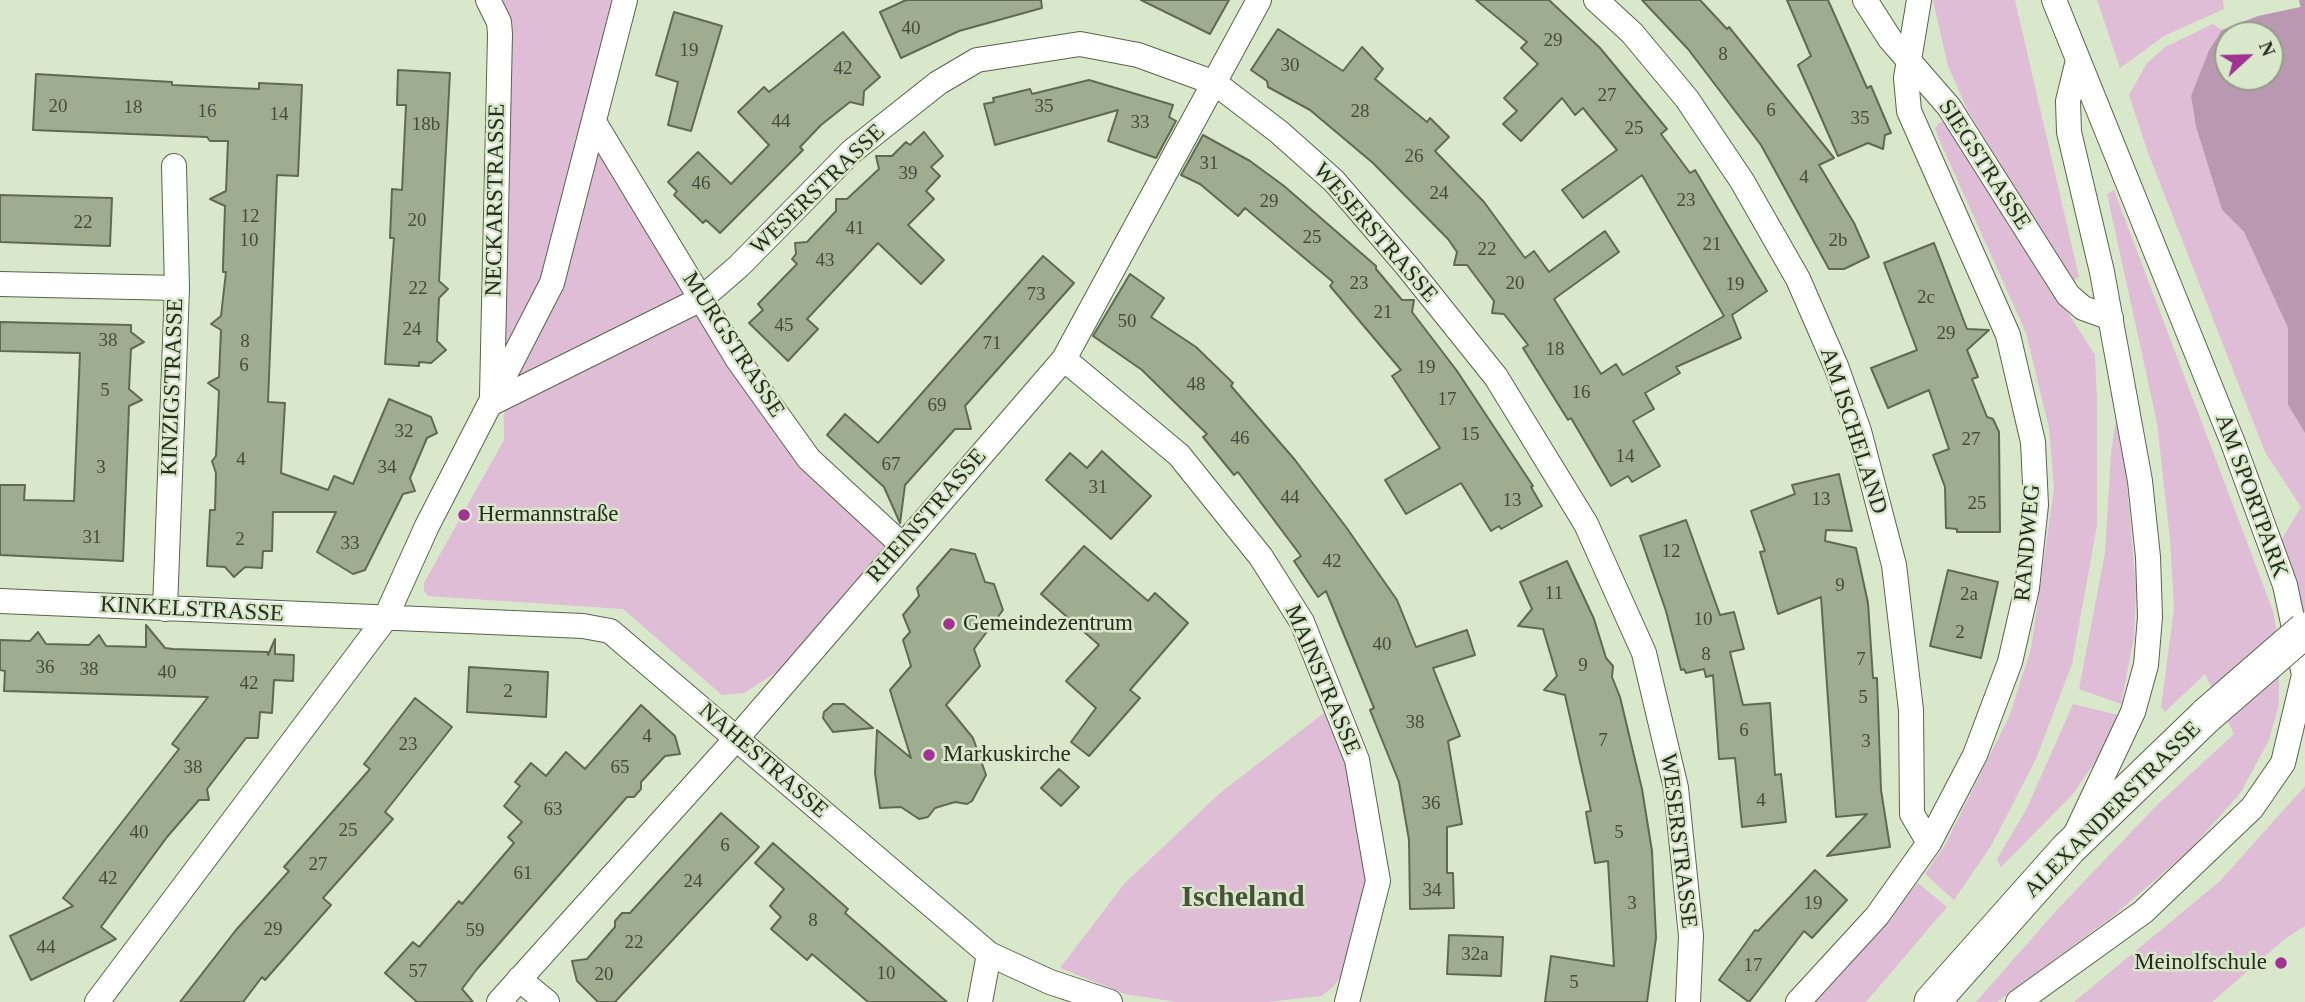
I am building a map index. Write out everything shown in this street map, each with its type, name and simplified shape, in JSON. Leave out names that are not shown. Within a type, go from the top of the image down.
[{"type":"main road","name":"ALEXANDERSTRASSE","points":[[1932,1002],[2068,849],[2207,715],[2305,631]]},
{"type":"street","name":"NECKARSTRASSE","points":[[488,0],[499,22],[492,403]]},
{"type":"street","points":[[97,1002],[385,619],[427,526],[552,283],[625,0]]},
{"type":"street","name":"RHEINSTRASSE","points":[[499,1002],[736,739],[1064,359],[1259,0]]},
{"type":"street","name":"AM ISCHELAND","points":[[1596,0],[1632,33],[1687,99],[1742,181],[1798,279],[1836,366],[1858,431],[1894,565],[1910,710],[1912,814],[1929,843]]},
{"type":"street","name":"SIEGSTRASSE","points":[[1866,0],[1890,39],[1949,107],[2068,295],[2083,308],[2111,318]]},
{"type":"street","name":"RANDWEG","points":[[1798,1002],[1877,916],[1929,843],[1975,755],[2010,662],[2027,588],[2036,505],[2033,442],[2008,335],[1909,111],[1906,78],[1919,0]]},
{"type":"street","name":"AM SPORTPARK","points":[[2018,1002],[2143,912],[2252,808],[2283,763],[2304,675],[2285,585],[2261,520],[2054,0]]},
{"type":"street","name":"WESERSTRASSE","points":[[492,403],[701,299],[739,266],[851,152],[938,83],[977,60],[1080,44],[1138,55],[1214,83],[1279,132],[1334,181],[1407,266],[1496,377],[1586,524],[1644,653],[1676,788],[1691,936],[1688,1002]]},
{"type":"street","points":[[2068,849],[2133,712],[2146,665],[2150,617],[2148,557],[2140,481],[2111,318],[2069,132],[2068,101],[2078,60]]},
{"type":"street","name":"MURGSTRASSE","points":[[594,122],[738,360],[810,460],[902,545]]},
{"type":"street","name":"KINZIGSTRASSE","points":[[165,609],[177,288],[174,166]]},
{"type":"street","points":[[0,284],[177,288]]},
{"type":"street","name":"MAINSTRASSE","points":[[1064,359],[1179,455],[1261,557],[1302,622],[1357,760],[1378,881],[1347,1002]]},
{"type":"street","name":"KINKELSTRASSE","points":[[0,601],[385,619]]},
{"type":"street","name":"NAHESTRASSE","points":[[385,619],[583,626],[610,631],[989,954],[1050,982],[1110,1002]]},
{"type":"street","points":[[980,1002],[989,954]]},
{"type":"street","points":[[519,979],[547,1002]]},
{"type":"shaded area","points":[[488,0],[625,0],[594,122],[738,360],[902,545],[813,649],[744,693],[722,695],[623,609],[428,596],[424,591],[424,583],[504,440],[500,34]]},
{"type":"shaded area","points":[[1933,0],[2015,0],[2079,277],[2071,281],[1967,109],[1948,66]]},
{"type":"shaded area","points":[[2097,0],[2223,0],[2224,9],[2164,36],[2120,68]]},
{"type":"shaded area","points":[[2305,6],[2305,433],[2288,405],[2288,328],[2244,232],[2222,210],[2196,127],[2191,96],[2214,42],[2214,91],[2284,91],[2284,21],[2245,21]]},
{"type":"shaded area","points":[[2214,25],[2214,42],[2191,96],[2196,127],[2222,210],[2244,232],[2288,328],[2288,405],[2305,433],[2305,641],[2279,544],[2301,507],[2265,452],[2147,150],[2129,95],[2147,63],[2165,47]]},
{"type":"shaded area","points":[[1940,122],[1946,123],[2095,355],[2097,402],[2097,525],[2072,664],[2036,759],[1991,846],[1954,900],[1925,874],[1945,845],[2009,717],[2031,649],[2054,489],[2049,428],[2026,333],[1939,139],[1935,128]]},
{"type":"shaded area","points":[[2114,190],[2273,611],[2279,645],[2279,704],[2269,740],[2241,792],[2191,849],[2112,917],[1997,1002],[1976,1002],[2055,912],[2157,805],[2234,734],[2205,674],[2165,712],[2161,707],[2174,609],[2170,540],[2157,423],[2107,194]]},
{"type":"shaded area","points":[[2117,415],[2126,473],[2136,588],[2134,637],[2121,704],[2079,689],[2105,553],[2111,452]]},
{"type":"shaded area","points":[[2073,704],[2118,715],[2102,752],[2072,795],[2001,867],[1997,859],[2026,810]]},
{"type":"shaded area","points":[[1333,706],[1378,881],[1344,972],[1333,987],[1321,996],[1268,1002],[1177,1002],[1125,994],[1060,968],[1124,884],[1220,793]]},
{"type":"shaded area","points":[[2305,786],[2305,926],[2286,938],[2212,1002],[2074,1002],[2220,881]]},
{"type":"shaded area","points":[[1918,883],[1947,907],[1866,1002],[1811,1002]]},
{"type":"building","points":[[906,0],[1041,0],[1042,8],[959,31],[901,58],[880,12]]},
{"type":"building","points":[[1141,0],[1229,0],[1210,34]]},
{"type":"building","points":[[1476,0],[1549,0],[1600,48],[1667,129],[1661,134],[1690,173],[1695,170],[1767,291],[1732,315],[1741,338],[1676,367],[1680,373],[1645,393],[1654,409],[1633,421],[1660,466],[1632,482],[1628,476],[1611,486],[1571,418],[1568,420],[1523,348],[1528,345],[1504,314],[1492,313],[1494,301],[1467,265],[1454,265],[1457,252],[1448,239],[1373,163],[1310,110],[1268,87],[1267,81],[1251,70],[1278,29],[1343,71],[1362,47],[1383,69],[1375,79],[1427,122],[1430,118],[1449,137],[1435,151],[1484,202],[1525,258],[1534,251],[1549,272],[1605,231],[1619,252],[1554,299],[1601,374],[1616,364],[1623,375],[1724,316],[1642,175],[1583,218],[1562,190],[1617,150],[1583,108],[1575,115],[1562,98],[1521,141],[1503,124],[1517,111],[1504,98],[1538,64],[1521,48],[1527,42]]},
{"type":"building","points":[[1642,0],[1700,0],[1727,29],[1729,27],[1834,158],[1819,165],[1854,223],[1869,257],[1844,269],[1829,269],[1761,145],[1688,49]]},
{"type":"building","points":[[1787,0],[1828,0],[1867,88],[1871,86],[1891,133],[1885,135],[1883,149],[1868,143],[1838,156],[1798,65],[1811,56]]},
{"type":"building","points":[[674,12],[722,26],[691,131],[668,125],[678,82],[656,75]]},
{"type":"building","points":[[843,32],[880,77],[864,91],[863,105],[850,102],[821,125],[800,147],[803,150],[720,233],[706,220],[703,223],[674,195],[677,191],[668,182],[698,152],[731,184],[769,145],[738,112],[764,87],[769,92]]},
{"type":"building","points":[[398,70],[450,73],[439,281],[448,289],[439,298],[437,341],[446,350],[431,363],[419,362],[419,366],[385,364],[394,238],[390,238],[392,189],[402,190],[406,105],[397,105]]},
{"type":"building","points":[[36,74],[259,89],[259,83],[302,85],[298,176],[277,175],[268,402],[285,403],[281,473],[328,490],[334,476],[353,484],[389,399],[431,417],[437,433],[427,438],[410,478],[415,491],[403,494],[365,570],[353,574],[317,552],[336,512],[273,512],[272,551],[263,551],[262,568],[245,567],[234,577],[225,567],[207,566],[210,510],[215,510],[216,473],[212,461],[216,456],[219,391],[208,383],[219,377],[221,330],[211,324],[221,316],[226,272],[223,272],[225,206],[210,199],[226,191],[228,141],[210,141],[207,137],[33,130]]},
{"type":"building","points":[[1089,80],[1173,105],[1169,117],[1176,121],[1156,158],[1108,141],[1118,110],[995,145],[984,104],[994,102],[993,98],[1030,89],[1032,94]]},
{"type":"building","points":[[924,132],[943,156],[931,167],[940,176],[926,191],[934,199],[908,225],[944,260],[921,284],[878,243],[807,319],[818,329],[788,361],[749,323],[763,310],[758,304],[797,264],[792,259],[796,254],[795,243],[807,242],[836,211],[836,199],[847,199],[879,169],[876,156],[892,156],[906,142],[910,145]]},
{"type":"building","points":[[1203,135],[1250,161],[1284,186],[1376,266],[1402,300],[1414,300],[1412,312],[1457,371],[1533,486],[1531,487],[1542,506],[1501,529],[1499,526],[1491,531],[1461,483],[1406,514],[1385,480],[1440,448],[1392,376],[1401,370],[1330,286],[1333,282],[1245,208],[1238,216],[1200,184],[1181,175]]},
{"type":"building","points":[[0,195],[112,198],[110,246],[0,242]]},
{"type":"building","points":[[1934,243],[1967,329],[1989,330],[1967,350],[1978,377],[1972,379],[1987,417],[1993,419],[1999,432],[2000,532],[1957,532],[1957,529],[1946,528],[1945,487],[1933,455],[1949,449],[1929,390],[1888,408],[1871,368],[1917,350],[1884,263]]},
{"type":"building","points":[[1043,256],[1074,283],[965,406],[971,429],[955,429],[905,485],[900,523],[884,487],[827,435],[845,414],[878,443]]},
{"type":"building","points":[[1130,274],[1164,298],[1151,317],[1196,347],[1233,383],[1231,386],[1295,460],[1397,600],[1416,647],[1467,630],[1475,655],[1433,668],[1460,736],[1448,741],[1462,824],[1447,827],[1447,873],[1453,873],[1454,908],[1410,909],[1409,840],[1399,782],[1370,710],[1374,708],[1326,591],[1318,597],[1294,561],[1301,556],[1238,472],[1234,475],[1203,437],[1207,434],[1142,370],[1093,336]]},
{"type":"building","points":[[0,322],[131,325],[131,332],[144,342],[131,349],[129,389],[142,400],[129,406],[123,561],[0,555],[0,485],[25,485],[24,500],[74,501],[80,353],[0,351]]},
{"type":"building","points":[[1102,451],[1151,496],[1111,539],[1046,480],[1070,453],[1087,468]]},
{"type":"building","points":[[1839,474],[1852,531],[1826,530],[1825,541],[1856,548],[1868,603],[1873,678],[1877,678],[1881,790],[1890,847],[1827,856],[1867,814],[1836,817],[1821,597],[1778,614],[1760,552],[1765,551],[1751,511],[1795,494],[1792,485]]},
{"type":"building","points":[[1686,520],[1720,615],[1734,612],[1744,649],[1730,652],[1743,705],[1770,703],[1775,775],[1781,774],[1786,822],[1742,827],[1735,758],[1719,759],[1713,675],[1706,677],[1704,669],[1686,673],[1684,669],[1681,670],[1666,611],[1640,536]]},
{"type":"building","points":[[1084,546],[1148,601],[1155,593],[1188,623],[1130,690],[1140,698],[1089,756],[1071,742],[1096,708],[1066,681],[1099,645],[1041,594]]},
{"type":"building","points":[[951,549],[975,554],[985,582],[994,584],[1003,610],[974,649],[980,666],[946,705],[973,738],[986,775],[972,801],[967,804],[955,802],[935,808],[928,817],[919,819],[901,807],[880,808],[875,773],[877,730],[911,758],[890,690],[911,666],[903,640],[910,632],[903,615],[919,596],[917,588]]},
{"type":"building","points":[[1567,561],[1594,619],[1606,658],[1613,666],[1612,677],[1620,697],[1642,789],[1652,851],[1656,938],[1647,1002],[1545,1002],[1551,956],[1614,966],[1608,861],[1595,863],[1586,812],[1591,811],[1565,695],[1544,690],[1557,676],[1543,629],[1518,626],[1532,609],[1520,582]]},
{"type":"building","points":[[1948,570],[1998,582],[1981,658],[1930,646]]},
{"type":"building","points":[[146,625],[165,648],[173,649],[268,652],[268,655],[275,639],[275,654],[294,655],[293,681],[274,680],[272,713],[260,712],[258,738],[246,738],[207,789],[209,800],[199,800],[167,837],[101,927],[116,939],[31,980],[10,936],[73,906],[63,898],[179,749],[172,744],[208,697],[4,691],[5,671],[0,670],[0,640],[30,641],[38,632],[46,644],[89,645],[99,635],[106,646],[146,647]]},
{"type":"building","points":[[469,667],[548,672],[546,717],[467,712]]},
{"type":"building","points":[[415,698],[452,727],[385,812],[393,819],[323,898],[331,905],[265,980],[262,977],[243,1002],[180,1002],[236,930],[289,871],[284,867],[370,769],[364,764]]},
{"type":"building","points":[[833,704],[844,704],[873,728],[833,732],[823,718],[824,712]]},
{"type":"building","points":[[641,705],[675,736],[680,754],[665,756],[641,782],[641,789],[634,797],[627,797],[477,969],[462,989],[473,1002],[417,1002],[385,973],[413,942],[419,947],[459,901],[462,904],[514,843],[508,837],[522,822],[504,806],[520,786],[515,782],[531,763],[546,776],[566,752],[585,769]]},
{"type":"building","points":[[1059,769],[1079,787],[1061,806],[1041,788]]},
{"type":"building","points":[[721,813],[759,847],[615,1002],[598,1002],[577,981],[572,961],[587,959],[615,927],[615,921],[622,913],[630,913]]},
{"type":"building","points":[[773,843],[848,909],[845,913],[947,1002],[868,1002],[812,954],[807,960],[771,929],[781,917],[770,906],[784,889],[755,863]]},
{"type":"building","points":[[1815,870],[1847,900],[1812,938],[1804,931],[1749,1002],[1719,980],[1755,930],[1758,931]]},
{"type":"building","points":[[1449,935],[1503,937],[1501,976],[1447,974]]},
{"type":"waterway","points":[[2304,0],[2305,4]]},
{"type":"place","name":"Hermannstraße","points":[[464,515]]},
{"type":"place","name":"Gemeindezentrum","points":[[949,624]]},
{"type":"place","name":"Markuskirche","points":[[929,755]]},
{"type":"place","name":"Meinolfschule","points":[[2281,963]]},
{"type":"district","name":"Ischeland","points":[[1243,898]]}]
